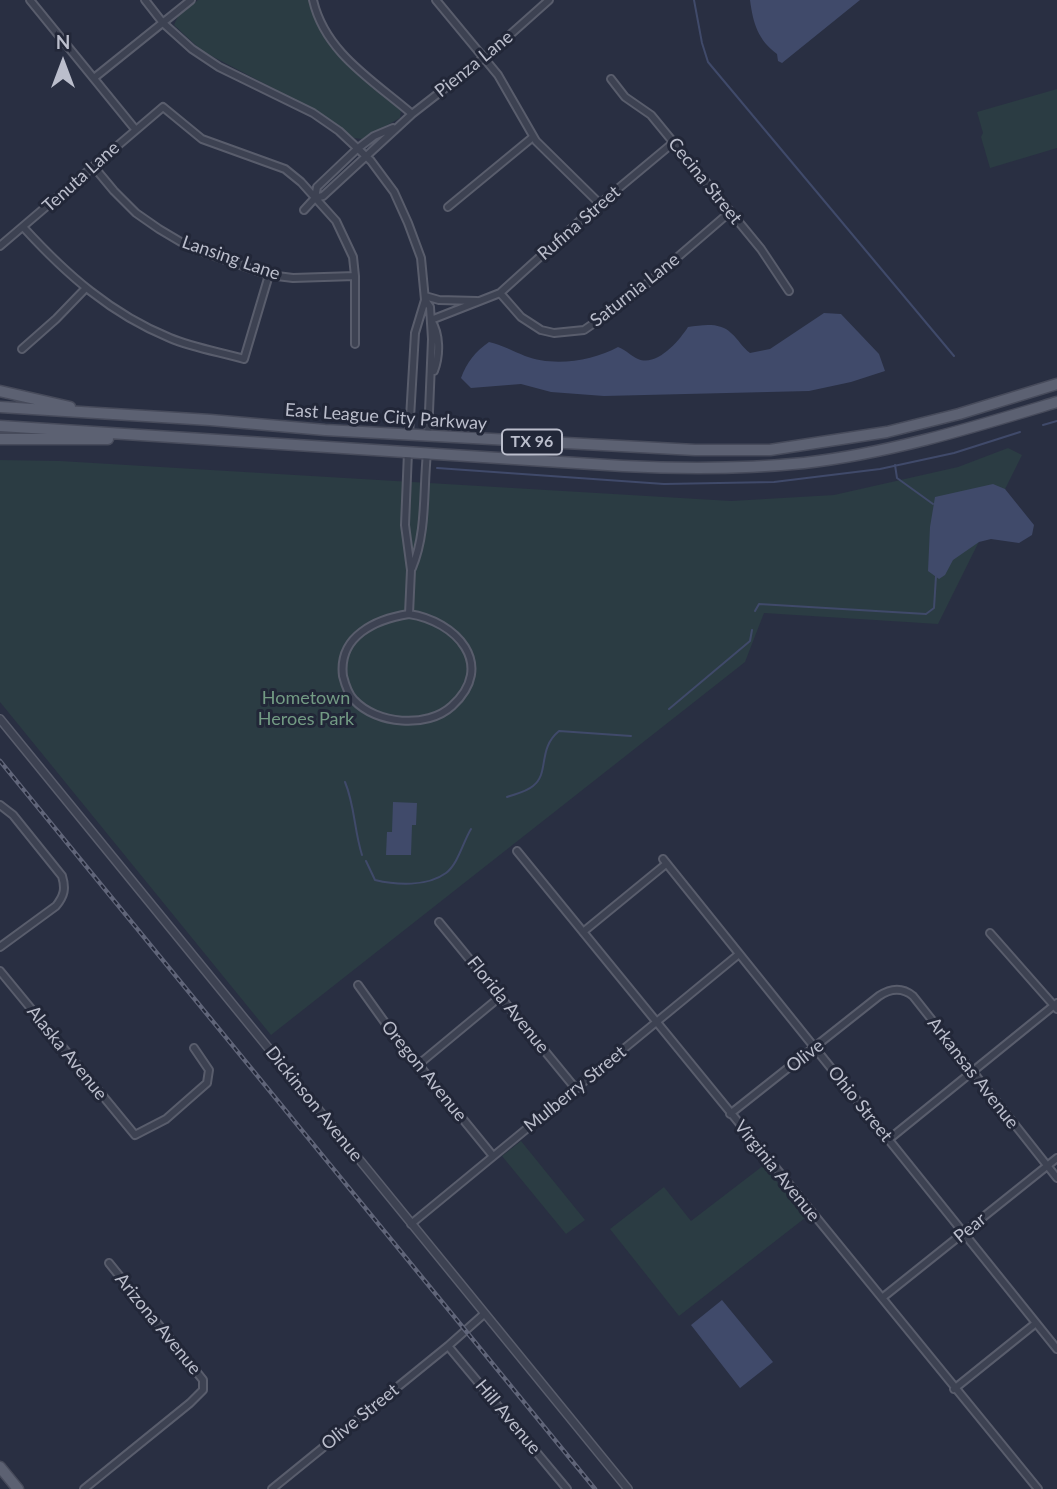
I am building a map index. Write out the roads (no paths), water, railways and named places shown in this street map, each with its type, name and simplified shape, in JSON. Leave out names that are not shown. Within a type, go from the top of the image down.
[{"type":"main road","name":"East League City Parkway","points":[[0,407],[409,435],[695,450],[770,450],[899,429],[1057,384]]},
{"type":"main road","points":[[0,391],[95,413]]},
{"type":"main road","name":"East League City Parkway","points":[[0,426],[656,468],[715,468],[833,458],[906,445],[1057,402]]},
{"type":"main road","points":[[408,452],[409,435]]},
{"type":"main road","points":[[427,453],[428,436]]},
{"type":"main road","points":[[0,439],[65,437],[171,443],[221,440]]},
{"type":"main road","points":[[0,1467],[18,1489]]},
{"type":"street","points":[[30,0],[135,129]]},
{"type":"street","points":[[145,0],[163,23],[192,49],[219,67],[313,113],[339,131],[394,192],[421,258],[425,298],[415,333],[409,435]]},
{"type":"street","points":[[94,78],[191,0]]},
{"type":"street","points":[[313,0],[325,32],[340,53],[412,114]]},
{"type":"street","points":[[436,0],[498,75],[533,137],[600,204]]},
{"type":"street","name":"Pienza Lane","points":[[398,126],[380,133],[357,149],[317,187],[315,198],[323,196],[398,126],[485,57],[549,0]]},
{"type":"street","name":"Cecina Street","points":[[611,79],[625,97],[651,115],[674,142],[761,249],[789,291]]},
{"type":"street","name":"Tenuta Lane","points":[[0,246],[163,107],[202,139],[285,169],[315,198]]},
{"type":"street","points":[[448,207],[533,137]]},
{"type":"street","name":"Rufina Street","points":[[431,320],[500,292],[674,142]]},
{"type":"street","name":"Lansing Lane","points":[[94,167],[136,213],[191,248],[269,275],[293,278],[355,276]]},
{"type":"street","points":[[304,210],[315,198],[336,221],[353,257],[355,344]]},
{"type":"street","name":"Saturnia Lane","points":[[500,292],[521,317],[541,330],[554,333],[584,330],[629,299],[730,212]]},
{"type":"street","points":[[24,228],[53,260],[85,289],[123,316],[172,339],[244,359],[269,275]]},
{"type":"street","points":[[22,349],[85,289]]},
{"type":"street","points":[[425,298],[430,307],[431,320],[428,436]]},
{"type":"street","name":"Rufina Street","points":[[425,298],[482,301]]},
{"type":"street","points":[[408,452],[405,537],[411,570],[409,614]]},
{"type":"street","points":[[411,570],[421,538],[427,453]]},
{"type":"street","points":[[405,504],[424,505]]},
{"type":"street","points":[[409,614],[436,621],[453,631],[465,647],[471,666],[465,688],[451,707],[421,719],[399,720],[372,713],[352,699],[344,680],[343,664],[348,648],[364,629],[385,618],[409,614]]},
{"type":"street","name":"Dickinson Avenue","points":[[0,719],[628,1489]]},
{"type":"street","points":[[0,805],[13,815],[62,877],[65,887],[62,899],[0,947]]},
{"type":"street","name":"Virginia Avenue","points":[[517,851],[954,1390],[1038,1489]]},
{"type":"street","name":"Ohio Street","points":[[583,932],[664,862],[1057,1349]]},
{"type":"street","name":"Florida Avenue","points":[[439,922],[576,1089]]},
{"type":"street","points":[[888,1140],[971,1071],[1056,1006],[990,933]]},
{"type":"street","name":"Mulberry Street","points":[[411,1224],[739,954]]},
{"type":"street","name":"Alaska Avenue","points":[[0,971],[135,1135],[166,1119],[207,1083],[209,1070],[194,1048]]},
{"type":"street","name":"Oregon Avenue","points":[[358,985],[493,1156]]},
{"type":"street","name":"Arkansas Avenue","points":[[879,996],[895,989],[913,996],[1057,1178]]},
{"type":"street","points":[[419,1064],[501,996]]},
{"type":"street","name":"Olive","points":[[730,1114],[879,996]]},
{"type":"street","name":"Pear","points":[[882,1298],[1057,1158]]},
{"type":"street","name":"Arizona Avenue","points":[[84,1489],[203,1390],[203,1380],[109,1263]]},
{"type":"street","name":"Olive Street","points":[[272,1489],[484,1314]]},
{"type":"street","points":[[954,1390],[1036,1323]]},
{"type":"street","name":"Hill Avenue","points":[[448,1346],[567,1489]]},
{"type":"water","points":[[750,0],[860,0],[782,63],[758,30]]},
{"type":"water","points":[[824,313],[841,314],[879,354],[885,371],[809,391],[604,396],[551,392],[521,384],[471,388],[461,378],[472,358],[489,342],[525,356],[548,361],[585,359],[618,347],[635,358],[645,360],[653,359],[667,351],[688,327],[711,325],[727,330],[750,353],[770,349]]},
{"type":"water","points":[[993,484],[1005,489],[1034,525],[1032,535],[1019,543],[991,539],[979,542],[953,560],[945,575],[939,579],[928,571],[930,527],[935,497]]},
{"type":"water","points":[[393,802],[417,803],[416,825],[412,825],[411,855],[386,855],[387,832],[392,832]]},
{"type":"water","points":[[722,1300],[773,1362],[740,1388],[691,1325]]},
{"type":"waterway","points":[[694,0],[708,62],[954,356]]},
{"type":"waterway","points":[[1043,425],[1057,421]]},
{"type":"waterway","points":[[437,468],[664,484],[774,482],[880,469],[954,453],[1020,432]]},
{"type":"waterway","points":[[895,465],[897,478],[933,504]]},
{"type":"waterway","points":[[755,611],[759,604],[926,614],[934,608],[936,576]]},
{"type":"waterway","points":[[669,709],[750,641],[752,630]]},
{"type":"waterway","points":[[507,797],[527,790],[538,781],[548,745],[559,731],[631,736]]},
{"type":"waterway","points":[[345,782],[362,855]]},
{"type":"waterway","points":[[366,861],[375,880],[402,884],[430,881],[450,869],[471,829]]},
{"type":"railway","points":[[0,761],[595,1489]]},
{"type":"park label","name":"Hometown Heroes Park","points":[[306,708]]}]
